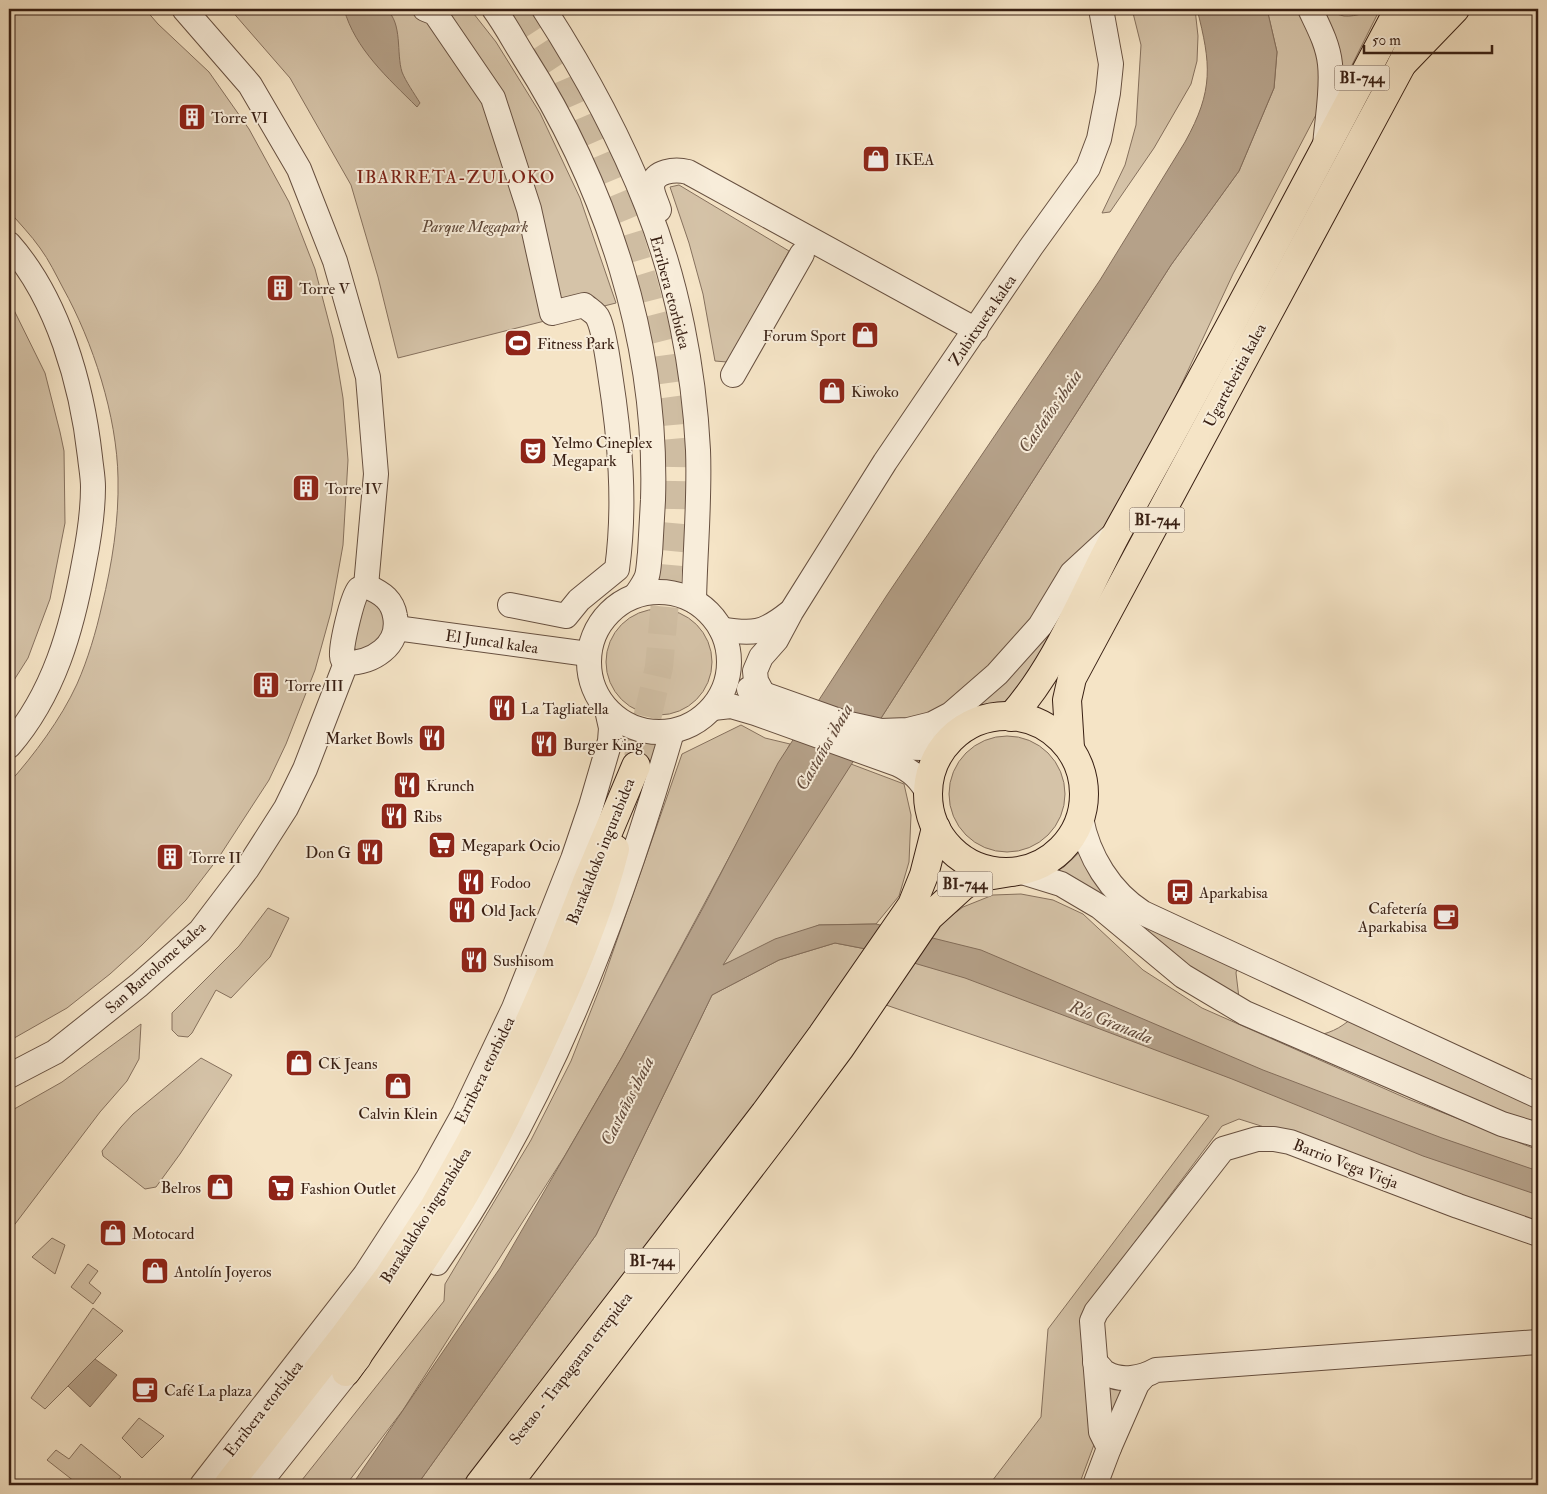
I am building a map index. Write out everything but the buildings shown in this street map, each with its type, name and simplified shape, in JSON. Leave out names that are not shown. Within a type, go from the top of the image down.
[{"type":"main road","name":"Ugartebeitia kalea","points":[[1011,717],[1026,700],[1053,656],[1118,530],[1169,440],[1399,9]]},
{"type":"main road","name":"Ugartebeitia kalea","points":[[1070,748],[1067,700],[1072,678],[1402,64],[1428,9]]},
{"type":"main road","points":[[1402,64],[1455,9]]},
{"type":"main road","name":"BI-744","points":[[831,1042],[920,911],[975,878],[1015,872],[1036,867],[1064,847],[1074,834],[1081,818],[1084,782],[1079,764],[1070,748],[1044,726],[1028,720],[997,717],[970,725],[957,734],[939,735],[938,758],[932,771],[928,794],[936,828],[946,843],[959,856],[975,866],[992,871],[1015,872]]},
{"type":"main road","name":"Barakaldoko ingurabidea","points":[[228,1485],[389,1276],[433,1209],[490,1106],[515,1055],[636,766],[605,888],[559,1003],[512,1105],[455,1211],[346,1372]]},
{"type":"main road","name":"BI-744","points":[[920,911],[924,875],[936,828]]},
{"type":"main road","name":"Sestao - Trapagaran errepidea","points":[[479,1485],[759,1121],[831,1042]]},
{"type":"main road","name":"Sestao - Trapagaran errepidea","points":[[507,1485],[782,1126],[831,1042]]},
{"type":"main road","points":[[446,1145],[490,1106]]},
{"type":"street","points":[[184,9],[250,85],[299,169],[335,261],[368,377],[376,474],[366,586],[378,592],[391,605],[396,628],[392,639],[374,657],[358,663],[346,664]]},
{"type":"street","points":[[425,9],[435,13],[492,98],[529,208],[552,313],[584,305],[598,316],[617,420],[621,541],[617,569],[579,600],[566,616],[510,605]]},
{"type":"street","points":[[494,9],[543,86],[578,152],[600,203],[631,308],[642,357],[648,404],[653,486],[647,577],[636,595]]},
{"type":"street","name":"Erribera etorbidea","points":[[544,9],[562,37],[617,136],[647,207],[666,264],[687,350],[695,414],[699,482],[694,601]]},
{"type":"street","name":"Zubitxueta kalea","points":[[759,704],[755,671],[761,657],[776,640],[791,612],[885,462],[1031,247],[1088,168],[1099,139],[1108,93],[1111,64],[1100,9]]},
{"type":"street","points":[[1310,9],[1323,36],[1330,63],[1325,147]]},
{"type":"street","points":[[687,350],[690,316],[677,262],[652,185],[659,175],[680,170],[696,176],[976,330]]},
{"type":"street","points":[[9,244],[19,255],[44,297],[63,341],[76,384],[86,428],[93,487],[90,532],[76,608],[64,649],[49,686],[9,746]]},
{"type":"street","points":[[733,376],[802,254]]},
{"type":"street","points":[[713,708],[759,704],[845,724],[854,736],[889,747],[922,748],[939,735],[951,714],[997,674],[1040,626],[1072,573],[1118,530]]},
{"type":"street","name":"San Bartolome kalea","points":[[9,1076],[55,1052],[140,985],[200,931],[247,869],[286,808],[305,769],[346,664],[342,656],[342,647],[353,599],[359,589],[366,586]]},
{"type":"street","points":[[656,592],[675,594],[694,601],[714,618],[721,629],[729,652],[728,676],[720,698],[713,708],[694,723],[672,732],[654,733],[636,730],[620,722],[598,698],[591,684],[588,669],[588,654],[591,641],[604,618],[613,608],[636,595],[656,592]]},
{"type":"street","name":"Zubitxueta kalea","points":[[721,629],[750,632],[764,630],[776,624],[791,612]]},
{"type":"street","name":"El Juncal kalea","points":[[396,628],[588,654]]},
{"type":"street","points":[[728,676],[759,704],[911,770],[928,794]]},
{"type":"street","name":"Erribera etorbidea","points":[[202,1485],[365,1275],[405,1215],[471,1099],[532,966],[573,859],[610,741],[611,728],[607,710]]},
{"type":"street","points":[[258,1485],[346,1372],[418,1289],[468,1218],[494,1173],[530,1105],[573,1014],[622,890],[672,732]]},
{"type":"street","points":[[1081,818],[1084,836],[1096,862],[1118,893],[1129,904],[1143,913],[1538,1096]]},
{"type":"street","points":[[1015,872],[1061,884],[1100,907],[1183,976],[1245,1013],[1502,1124],[1538,1135]]},
{"type":"street","name":"Barrio Vega Vieja","points":[[1108,1448],[1102,1432],[1092,1321],[1096,1312],[1224,1149],[1257,1140],[1274,1139],[1290,1142],[1458,1206],[1538,1234]]},
{"type":"street","points":[[1095,1362],[1105,1373],[1118,1378],[1144,1376],[1156,1370],[1538,1342]]},
{"type":"street","points":[[1095,1485],[1108,1448],[1137,1384],[1144,1376]]},
{"type":"green space","points":[[9,9],[145,9],[158,24],[209,72],[249,129],[289,202],[315,269],[333,338],[343,398],[348,460],[343,545],[331,612],[315,670],[286,744],[269,780],[219,857],[186,900],[142,945],[110,974],[67,1008],[9,1041],[9,783],[28,761],[55,723],[71,697],[85,665],[109,574],[116,526],[118,478],[117,454],[108,405],[84,332],[74,309],[43,253],[9,211]]},
{"type":"green space","name":"Parque Megapark","points":[[230,9],[470,9],[496,42],[540,113],[580,198],[616,303],[398,358],[378,277],[351,185],[290,78]]},
{"type":"green space","points":[[1132,9],[1195,9],[1198,36],[1197,61],[1191,84],[1154,148],[1110,212],[1102,213],[1125,165],[1136,125],[1141,45]]},
{"type":"green space","points":[[1267,9],[1308,9],[1330,88],[1233,274],[1063,638],[1011,717],[984,721],[963,731],[953,738],[945,748],[932,771],[867,740],[1171,265],[1239,171],[1274,88],[1277,52]]},
{"type":"green space","points":[[1317,9],[1349,16],[1380,9],[1341,87]]},
{"type":"green space","points":[[679,185],[789,251],[727,362],[715,361],[703,294],[689,243],[670,187]]},
{"type":"green space","points":[[9,300],[45,373],[60,432],[64,451],[65,523],[50,599],[28,658],[9,688]]},
{"type":"green space","points":[[373,598],[388,621],[377,644],[356,651],[353,644],[364,601]]},
{"type":"green space","points":[[659,609],[679,613],[696,625],[708,642],[712,662],[708,682],[696,699],[679,711],[659,715],[639,711],[622,699],[610,682],[606,662],[610,642],[622,625],[639,613]]},
{"type":"green space","points":[[741,725],[765,738],[790,744],[622,1057],[564,1157],[403,1410],[346,1485],[298,1485],[444,1301],[445,1284],[531,1140],[571,1061],[603,980],[682,754]]},
{"type":"green space","points":[[1007,736],[1029,741],[1048,753],[1060,772],[1065,794],[1060,816],[1048,835],[1029,847],[1007,852],[985,847],[966,835],[954,816],[949,794],[954,772],[966,753],[985,741]]},
{"type":"green space","points":[[851,764],[904,784],[911,815],[909,862],[899,896],[876,924],[819,925],[722,965]]},
{"type":"green space","points":[[1091,841],[1119,893],[1239,957],[1236,973],[1239,998],[1044,878],[1064,867]]},
{"type":"green space","points":[[1021,894],[1053,900],[1083,914],[1143,970],[1202,1008],[1408,1099],[1538,1150],[1538,1225],[1327,1147],[1239,1119],[1222,1126],[1084,1310],[1095,1442],[1079,1485],[989,1485],[1041,1417],[1048,1329],[1209,1116],[886,1005],[932,930],[963,907],[993,895]]},
{"type":"green space","points":[[268,908],[289,918],[270,957],[231,998],[216,990],[192,1033],[188,1037],[178,1036],[172,1030],[172,1013],[239,946]]},
{"type":"green space","points":[[835,943],[866,949],[749,1120],[466,1485],[417,1485],[596,1235],[712,995],[779,960]]},
{"type":"green space","points":[[1358,1013],[1538,1096],[1538,1135],[1315,1036],[1338,1028]]},
{"type":"green space","points":[[141,1024],[139,1059],[127,1081],[100,1112],[9,1232],[9,1112],[62,1082]]},
{"type":"green space","points":[[201,1058],[232,1075],[156,1187],[145,1189],[103,1156],[102,1151],[133,1114]]},
{"type":"green space","points":[[52,1238],[65,1245],[55,1274],[32,1257]]},
{"type":"green space","points":[[88,1264],[98,1271],[89,1283],[101,1293],[93,1304],[71,1287]]},
{"type":"green space","points":[[93,1308],[123,1331],[45,1409],[31,1398]]},
{"type":"green space","points":[[1105,1384],[1127,1387],[1109,1427]]},
{"type":"green space","points":[[139,1418],[164,1436],[142,1458],[122,1438]]},
{"type":"green space","points":[[81,1444],[121,1477],[112,1485],[79,1485],[47,1460],[56,1450],[69,1459]]},
{"type":"water","points":[[344,9],[386,9],[391,15],[397,30],[402,72],[420,103],[417,107],[384,74],[364,50],[349,24]]},
{"type":"water","points":[[1197,9],[1267,9],[1277,52],[1274,88],[1239,171],[1171,265],[723,965],[775,939],[819,925],[876,924],[981,950],[1263,1070],[1442,1138],[1538,1171],[1538,1195],[1423,1156],[1232,1079],[965,978],[866,949],[835,943],[779,960],[712,995],[596,1235],[417,1485],[352,1485],[500,1268],[622,1057],[704,906],[778,763],[887,595],[1100,280],[1185,142],[1201,107],[1207,77],[1205,46]]},
{"type":"water","points":[[95,1359],[117,1375],[90,1407],[68,1386]]},
{"type":"tunnel","points":[[518,9],[564,79],[600,162],[625,222],[644,284],[661,350],[674,465],[673,515],[659,667],[636,766]]},
{"type":"place","name":"Torre VI","points":[[192,117]]},
{"type":"place","name":"IKEA","points":[[876,159]]},
{"type":"place","name":"Torre V","points":[[280,288]]},
{"type":"place","name":"Forum Sport","points":[[865,335]]},
{"type":"place","name":"Fitness Park","points":[[518,343]]},
{"type":"place","name":"Kiwoko","points":[[832,391]]},
{"type":"place","name":"Yelmo Cineplex Megapark","points":[[533,451]]},
{"type":"place","name":"Torre IV","points":[[306,488]]},
{"type":"place","name":"Torre III","points":[[266,685]]},
{"type":"place","name":"La Tagliatella","points":[[502,708]]},
{"type":"place","name":"Market Bowls","points":[[432,738]]},
{"type":"place","name":"Burger King","points":[[544,744]]},
{"type":"place","name":"Krunch","points":[[407,785]]},
{"type":"place","name":"Ribs","points":[[394,816]]},
{"type":"place","name":"Megapark Ocio","points":[[442,845]]},
{"type":"place","name":"Don G","points":[[370,852]]},
{"type":"place","name":"Torre II","points":[[170,857]]},
{"type":"place","name":"Fodoo","points":[[471,882]]},
{"type":"place","name":"Aparkabisa","points":[[1180,892]]},
{"type":"place","name":"Old Jack","points":[[462,910]]},
{"type":"place","name":"Cafetería Aparkabisa","points":[[1446,917]]},
{"type":"place","name":"Sushisom","points":[[474,960]]},
{"type":"place","name":"CK Jeans","points":[[299,1063]]},
{"type":"place","name":"Calvin Klein","points":[[398,1086]]},
{"type":"place","name":"Belros","points":[[220,1187]]},
{"type":"place","name":"Fashion Outlet","points":[[281,1188]]},
{"type":"place","name":"Motocard","points":[[113,1233]]},
{"type":"place","name":"Antolín Joyeros","points":[[155,1271]]},
{"type":"place","name":"Café La plaza","points":[[145,1390]]},
{"type":"district","name":"IBARRETA-ZULOKO","points":[[456,177]]},
{"type":"water label","name":"Castaños ibaia","points":[[1050,411]]},
{"type":"water label","name":"Castaños ibaia","points":[[824,747]]},
{"type":"water label","name":"Río Granada","points":[[1111,1022]]},
{"type":"water label","name":"Castaños ibaia","points":[[627,1101]]}]
